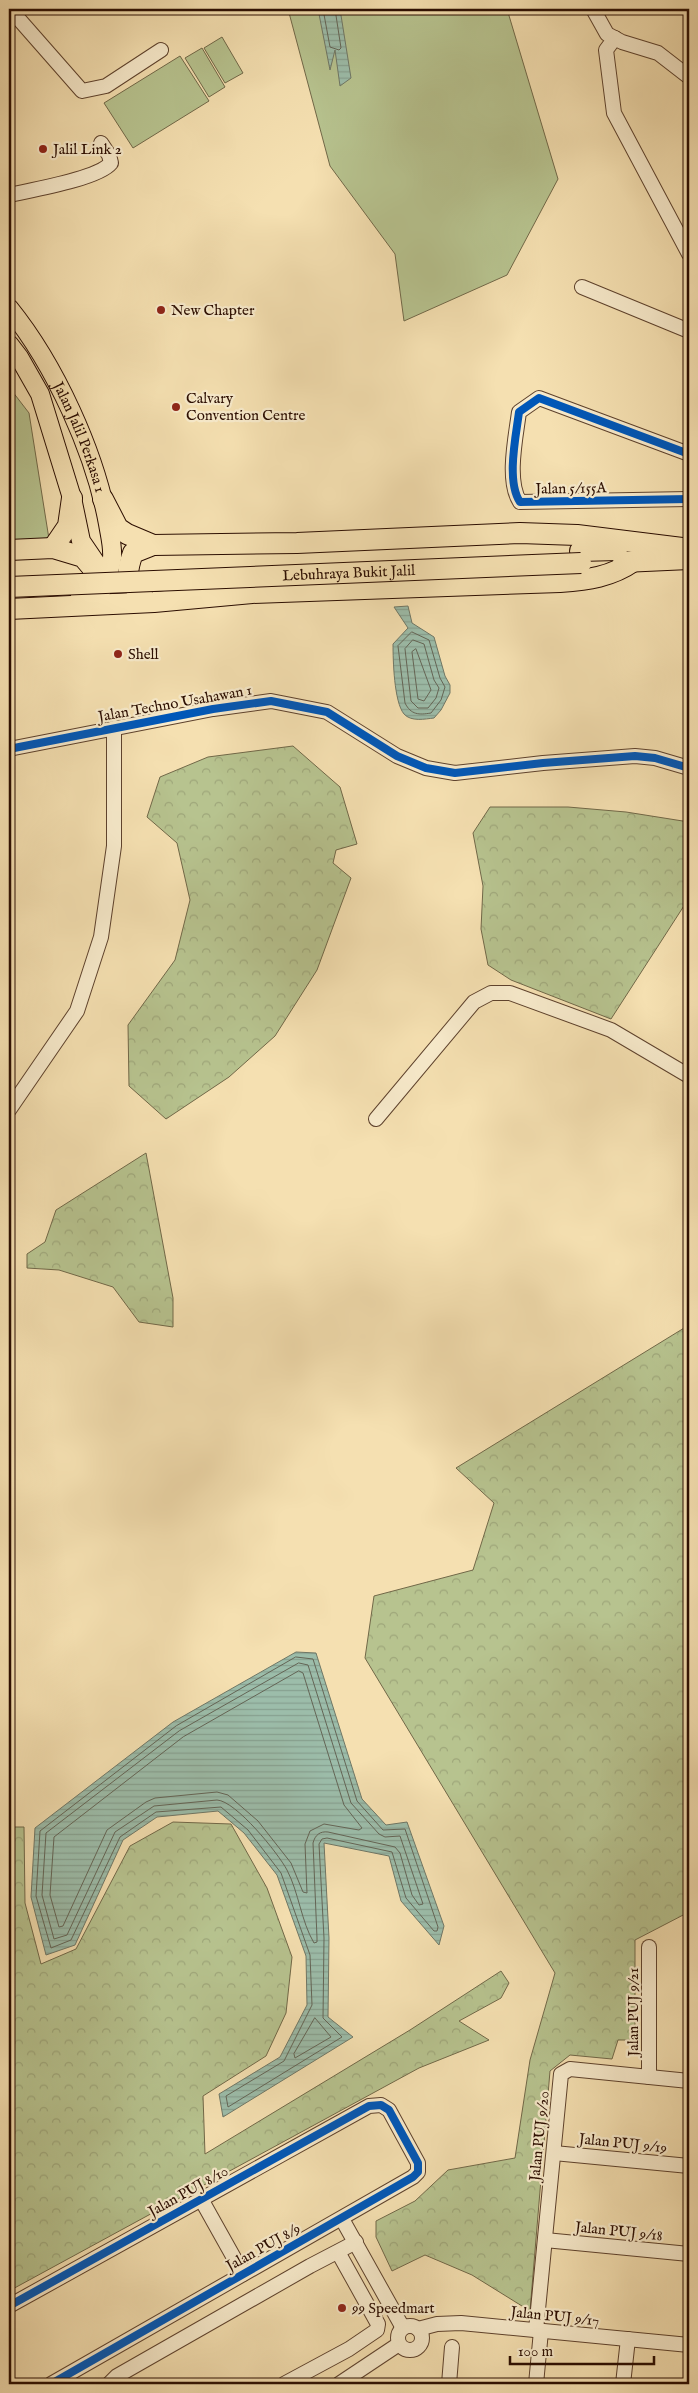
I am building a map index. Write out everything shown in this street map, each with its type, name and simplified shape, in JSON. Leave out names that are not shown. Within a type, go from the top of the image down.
[{"type":"highway","points":[[53,548],[68,526],[72,498]]},
{"type":"highway","points":[[103,499],[118,528],[153,545]]},
{"type":"highway","points":[[154,602],[134,587],[127,569],[133,553],[153,545],[297,542],[520,533],[577,535],[687,551]]},
{"type":"highway","points":[[9,550],[53,548],[83,557],[94,570],[90,587],[77,606]]},
{"type":"highway","name":"Lebuhraya Bukit Jalil","points":[[9,587],[687,551]]},
{"type":"highway","name":"Lebuhraya Bukit Jalil","points":[[9,575],[580,557],[634,561],[687,551]]},
{"type":"highway","points":[[9,609],[154,602],[252,593],[595,579],[619,571],[634,561]]},
{"type":"main road","name":"Jalan Jalil Perkasa 1","points":[[9,308],[23,326],[68,406],[103,499],[110,535],[112,561],[99,597],[77,606]]},
{"type":"main road","name":"Jalan Jalil Perkasa 1","points":[[9,344],[19,357],[40,394],[72,498],[81,541],[115,596],[123,604]]},
{"type":"main road","points":[[81,541],[92,545],[102,545],[106,543],[110,535]]},
{"type":"street","points":[[10,9],[82,91],[106,86],[161,50]]},
{"type":"street","points":[[593,9],[607,34],[658,53],[689,77]]},
{"type":"street","points":[[615,38],[606,50],[614,113],[689,254]]},
{"type":"street","points":[[9,196],[87,176],[107,168],[111,163],[110,154],[102,143]]},
{"type":"street","points":[[582,286],[689,331]]},
{"type":"street","name":"Jalan 5/155A","points":[[689,454],[539,398],[519,412],[514,450],[515,494],[520,502],[689,499]]},
{"type":"street","name":"Jalan Techno Usahawan 1","points":[[9,749],[232,705],[271,701],[327,712],[397,756],[426,768],[455,773],[543,763],[635,756],[655,758],[689,768]]},
{"type":"street","points":[[9,1110],[77,1010],[102,937],[114,846],[114,728]]},
{"type":"street","points":[[376,1119],[474,1002],[491,993],[510,993],[611,1030],[689,1076]]},
{"type":"street","name":"Jalan PUJ 9/21","points":[[648,1947],[649,2077]]},
{"type":"street","name":"Jalan PUJ 9/20","points":[[536,2384],[545,2240],[562,2074],[570,2069],[689,2080]]},
{"type":"street","name":"Jalan PUJ 8/10","points":[[9,2306],[369,2106],[381,2105]]},
{"type":"street","name":"Jalan PUJ 8/9","points":[[51,2384],[413,2177],[418,2172],[418,2162],[389,2110],[381,2105]]},
{"type":"street","name":"Jalan PUJ 9/19","points":[[554,2152],[689,2166]]},
{"type":"street","points":[[201,2199],[243,2274]]},
{"type":"street","points":[[342,2219],[403,2328]]},
{"type":"street","name":"Jalan PUJ 9/18","points":[[545,2240],[689,2254]]},
{"type":"street","points":[[109,2383],[304,2269],[356,2242]]},
{"type":"street","points":[[284,2384],[349,2349],[376,2330],[378,2324],[338,2252]]},
{"type":"street","name":"Jalan PUJ 9/17","points":[[418,2329],[437,2324],[461,2323],[689,2345]]},
{"type":"street","points":[[411,2326],[418,2329],[422,2340],[418,2347],[407,2350],[399,2344],[397,2337],[403,2328],[411,2326]]},
{"type":"street","points":[[623,2384],[628,2339]]},
{"type":"street","points":[[339,2384],[399,2344]]},
{"type":"street","points":[[449,2384],[452,2347]]},
{"type":"green space","points":[[288,9],[507,9],[558,179],[507,275],[404,321],[395,254],[330,166]]},
{"type":"green space","points":[[222,37],[243,73],[225,83],[204,48]]},
{"type":"green space","points":[[202,48],[225,87],[209,97],[185,58]]},
{"type":"green space","points":[[180,56],[209,101],[133,148],[104,103]]},
{"type":"green space","points":[[9,387],[29,413],[49,539],[9,540]]},
{"type":"green space","points":[[293,746],[340,787],[357,844],[336,850],[333,863],[351,878],[317,970],[275,1036],[229,1077],[166,1119],[129,1086],[128,1025],[175,960],[190,900],[177,843],[147,817],[160,777],[208,757]]},
{"type":"green space","points":[[490,807],[568,807],[626,812],[689,822],[689,898],[611,1019],[511,980],[488,965],[481,929],[483,886],[473,833]]},
{"type":"green space","points":[[146,1153],[173,1298],[173,1327],[139,1322],[113,1287],[59,1270],[27,1268],[27,1254],[45,1242],[56,1210]]},
{"type":"green space","points":[[689,1325],[689,1912],[635,1940],[635,2040],[618,2040],[612,2059],[570,2055],[550,2071],[530,2311],[472,2275],[425,2255],[392,2271],[376,2237],[376,2221],[415,2201],[448,2170],[515,2158],[530,2060],[555,1973],[365,1658],[374,1596],[473,1570],[494,1503],[456,1468]]},
{"type":"green space","points":[[173,1822],[231,1824],[267,1888],[292,1957],[286,2013],[266,2056],[203,2096],[205,2154],[410,2030],[501,1971],[509,1983],[501,1998],[459,2021],[489,2040],[419,2068],[9,2291],[9,1827],[24,1827],[25,1903],[41,1964],[76,1949],[130,1846]]},
{"type":"water","points":[[318,9],[340,9],[351,78],[340,86],[335,50],[330,70]]},
{"type":"water","points":[[408,606],[412,623],[434,637],[445,676],[450,685],[450,693],[441,710],[434,718],[418,719],[407,717],[398,700],[393,644],[408,628],[394,607]]},
{"type":"water","points":[[296,1652],[316,1653],[362,1799],[386,1825],[407,1822],[444,1926],[439,1945],[401,1901],[389,1856],[324,1843],[329,1938],[328,2017],[353,2037],[223,2117],[219,2094],[280,2057],[307,2005],[306,1956],[277,1875],[244,1833],[218,1811],[157,1817],[123,1840],[75,1945],[46,1955],[31,1897],[35,1828],[173,1722]]},
{"type":"cycle path","points":[[689,454],[539,398],[519,412],[513,458],[514,482],[520,502],[689,499]]},
{"type":"cycle path","points":[[9,749],[213,709],[271,701],[327,712],[397,756],[426,768],[455,773],[543,763],[635,756],[655,758],[689,768]]},
{"type":"cycle path","points":[[9,2306],[369,2106],[381,2105],[389,2110],[418,2163],[418,2172],[413,2177],[51,2384]]},
{"type":"place","name":"Jalil Link 2","points":[[43,149]]},
{"type":"place","name":"New Chapter","points":[[161,310]]},
{"type":"place","name":"Calvary Convention Centre","points":[[176,407]]},
{"type":"place","name":"Shell","points":[[118,654]]},
{"type":"place","name":"99 Speedmart","points":[[342,2308]]}]
